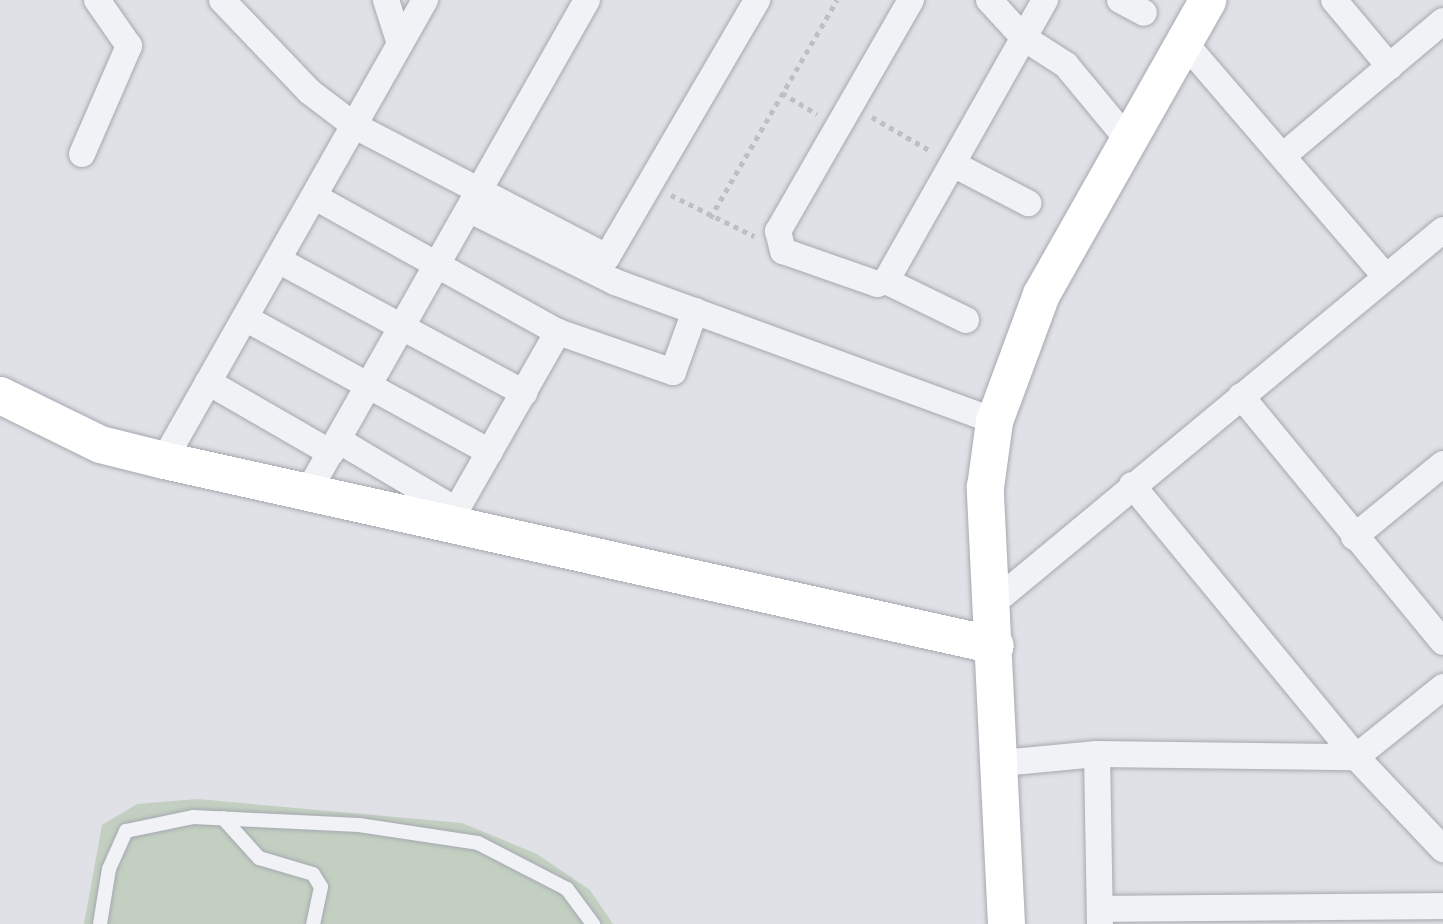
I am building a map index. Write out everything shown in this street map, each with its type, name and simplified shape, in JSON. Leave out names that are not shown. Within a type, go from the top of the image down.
[{"type":"street","points":[[82,154],[129,46],[97,0]]},
{"type":"street","points":[[222,0],[310,92],[355,126],[615,282],[994,421]]},
{"type":"street","points":[[386,0],[400,44]]},
{"type":"street","points":[[164,460],[425,0]]},
{"type":"street","points":[[309,491],[476,201],[587,0]]},
{"type":"street","points":[[476,201],[607,257],[757,0]]},
{"type":"street","points":[[911,0],[778,231],[783,251],[886,281],[966,320]]},
{"type":"street","points":[[989,0],[1024,38],[1066,65],[1128,140]]},
{"type":"street","points":[[886,281],[1045,0]]},
{"type":"street","points":[[1120,0],[1144,12]]},
{"type":"street","points":[[1006,924],[1002,763],[985,487],[994,421],[1041,294],[1207,0]]},
{"type":"street","points":[[1334,0],[1390,67]]},
{"type":"street","points":[[1284,155],[1443,21]]},
{"type":"street","points":[[1183,41],[1284,155],[1386,277]]},
{"type":"street","points":[[953,164],[1028,203]]},
{"type":"street","points":[[315,197],[558,332],[673,372],[695,311]]},
{"type":"street","points":[[992,604],[1132,485],[1443,230]]},
{"type":"street","points":[[278,260],[404,325],[524,393]]},
{"type":"street","points":[[245,318],[490,452]]},
{"type":"street","points":[[453,516],[558,332]]},
{"type":"street","points":[[208,382],[335,446],[453,516]]},
{"type":"street","points":[[0,395],[100,444],[309,491],[453,516],[995,645]]},
{"type":"street","points":[[1241,396],[1354,537],[1443,642]]},
{"type":"street","points":[[1354,537],[1443,464]]},
{"type":"street","points":[[1132,485],[1356,757],[1443,849]]},
{"type":"street","points":[[1002,763],[1097,754],[1356,757],[1443,687]]},
{"type":"street","points":[[1097,754],[1100,916],[1443,906]]},
{"type":"lane","points":[[223,818],[259,858],[313,874],[321,887],[313,924]]},
{"type":"lane","points":[[100,924],[109,869],[126,831],[152,822],[223,818],[359,825],[478,843],[567,889],[593,924]]},
{"type":"path","points":[[710,218],[836,0]]},
{"type":"path","points":[[782,93],[821,117],[848,110],[953,164]]},
{"type":"path","points":[[650,183],[710,218],[783,251]]},
{"type":"green space","points":[[197,799],[462,823],[537,854],[590,890],[613,924],[84,924],[102,825],[137,804]]}]
